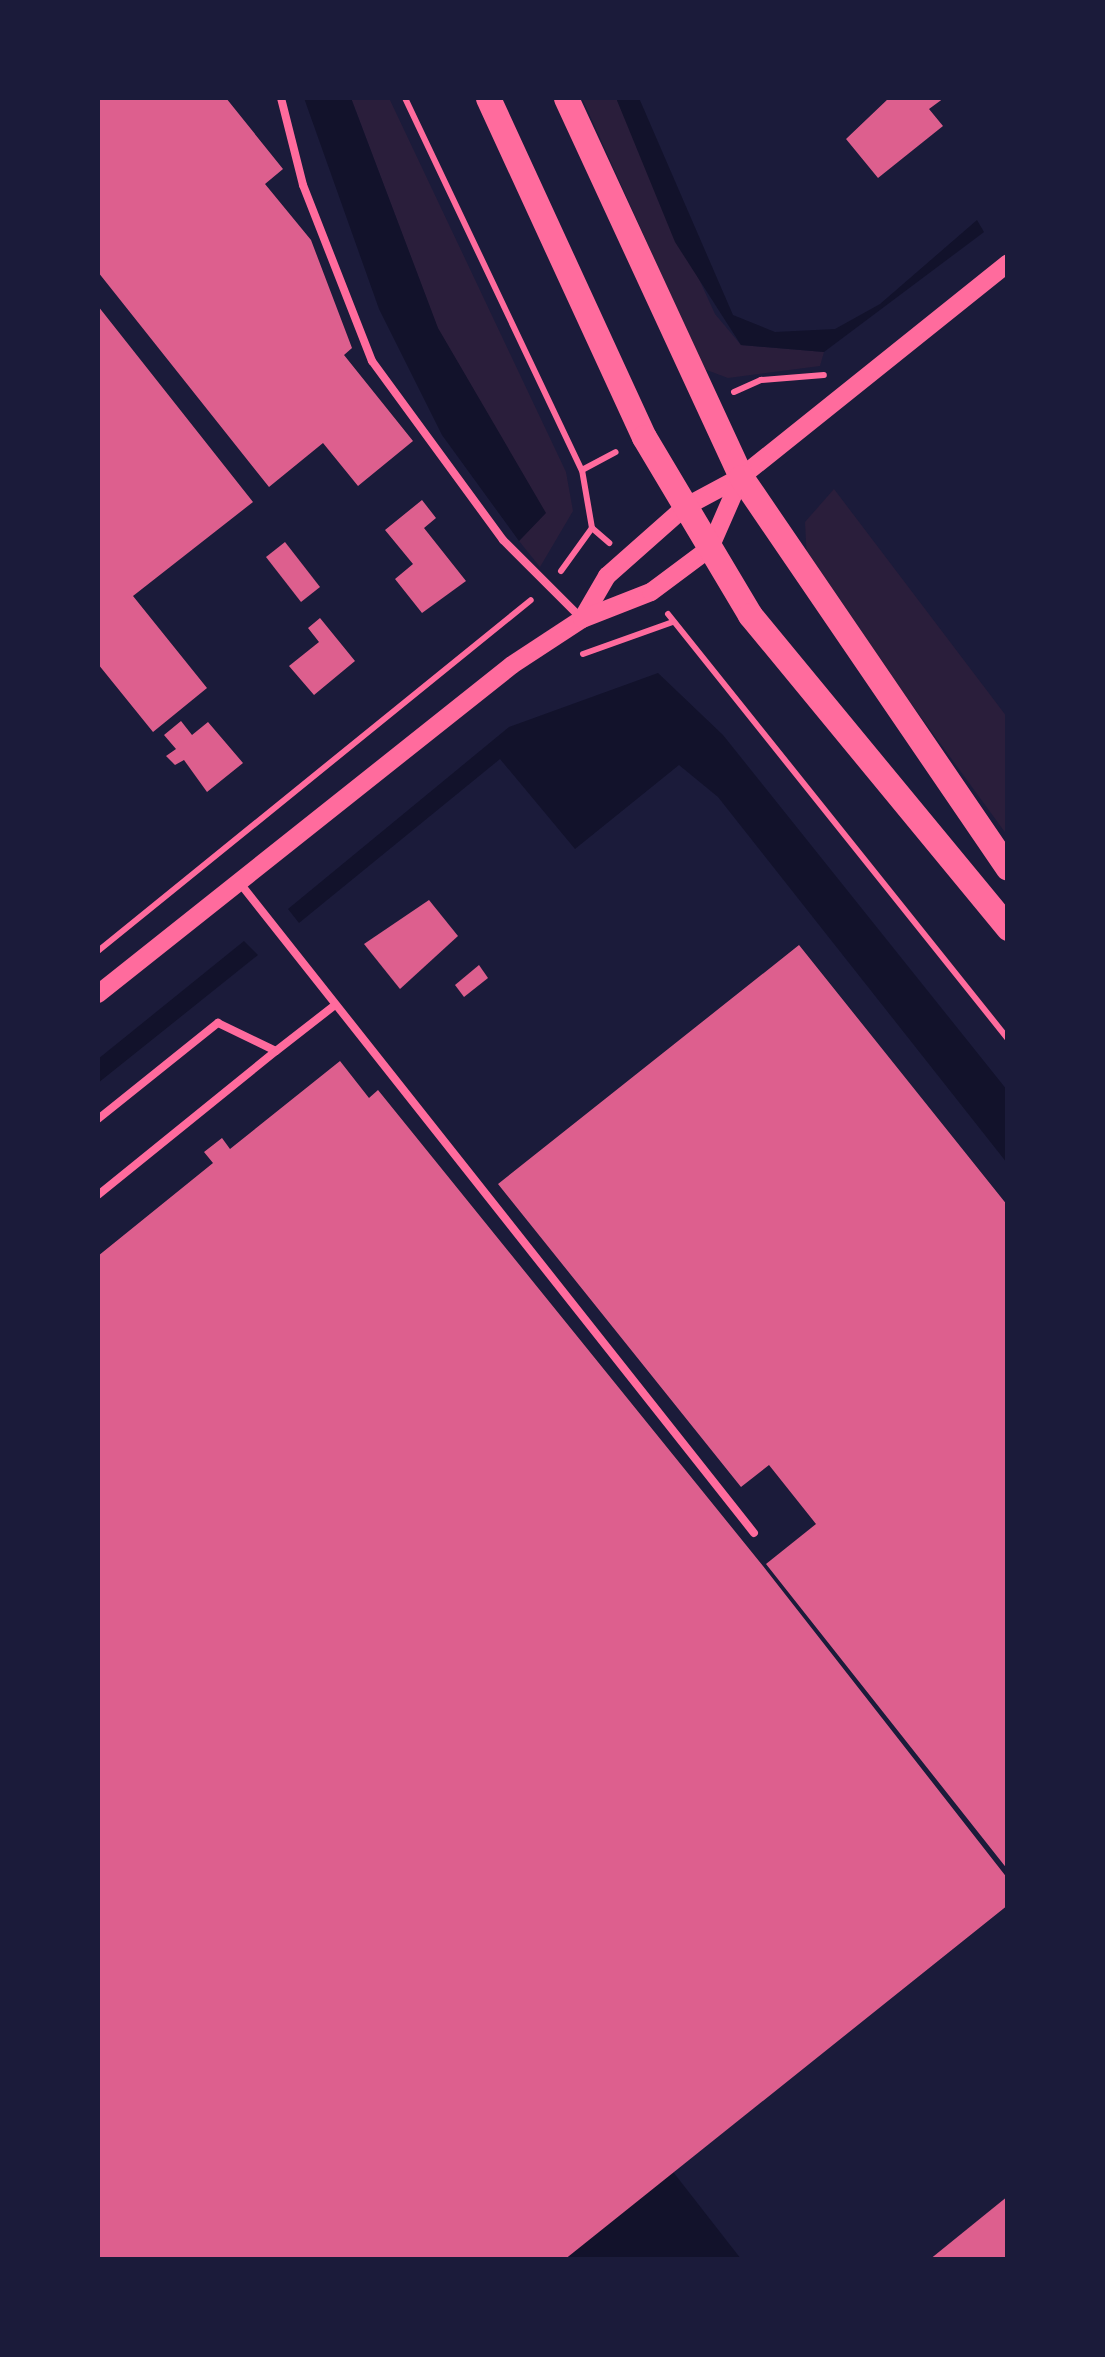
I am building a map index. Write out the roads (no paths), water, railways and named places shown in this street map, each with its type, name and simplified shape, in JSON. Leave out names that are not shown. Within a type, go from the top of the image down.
[{"type":"main road","points":[[488,98],[685,507],[710,548],[818,704],[1008,928]]},
{"type":"main road","points":[[566,98],[741,477],[1008,868]]},
{"type":"street","points":[[582,619],[607,576],[685,507],[741,477],[1008,262]]},
{"type":"street","points":[[98,994],[582,619],[651,592],[710,548],[741,477]]},
{"type":"lane","points":[[281,98],[303,185],[372,361],[503,540],[552,584],[582,619]]},
{"type":"lane","points":[[238,882],[754,1532]]},
{"type":"lane","points":[[98,1195],[335,1005]]},
{"type":"lane","points":[[98,1119],[218,1023],[276,1051]]}]
